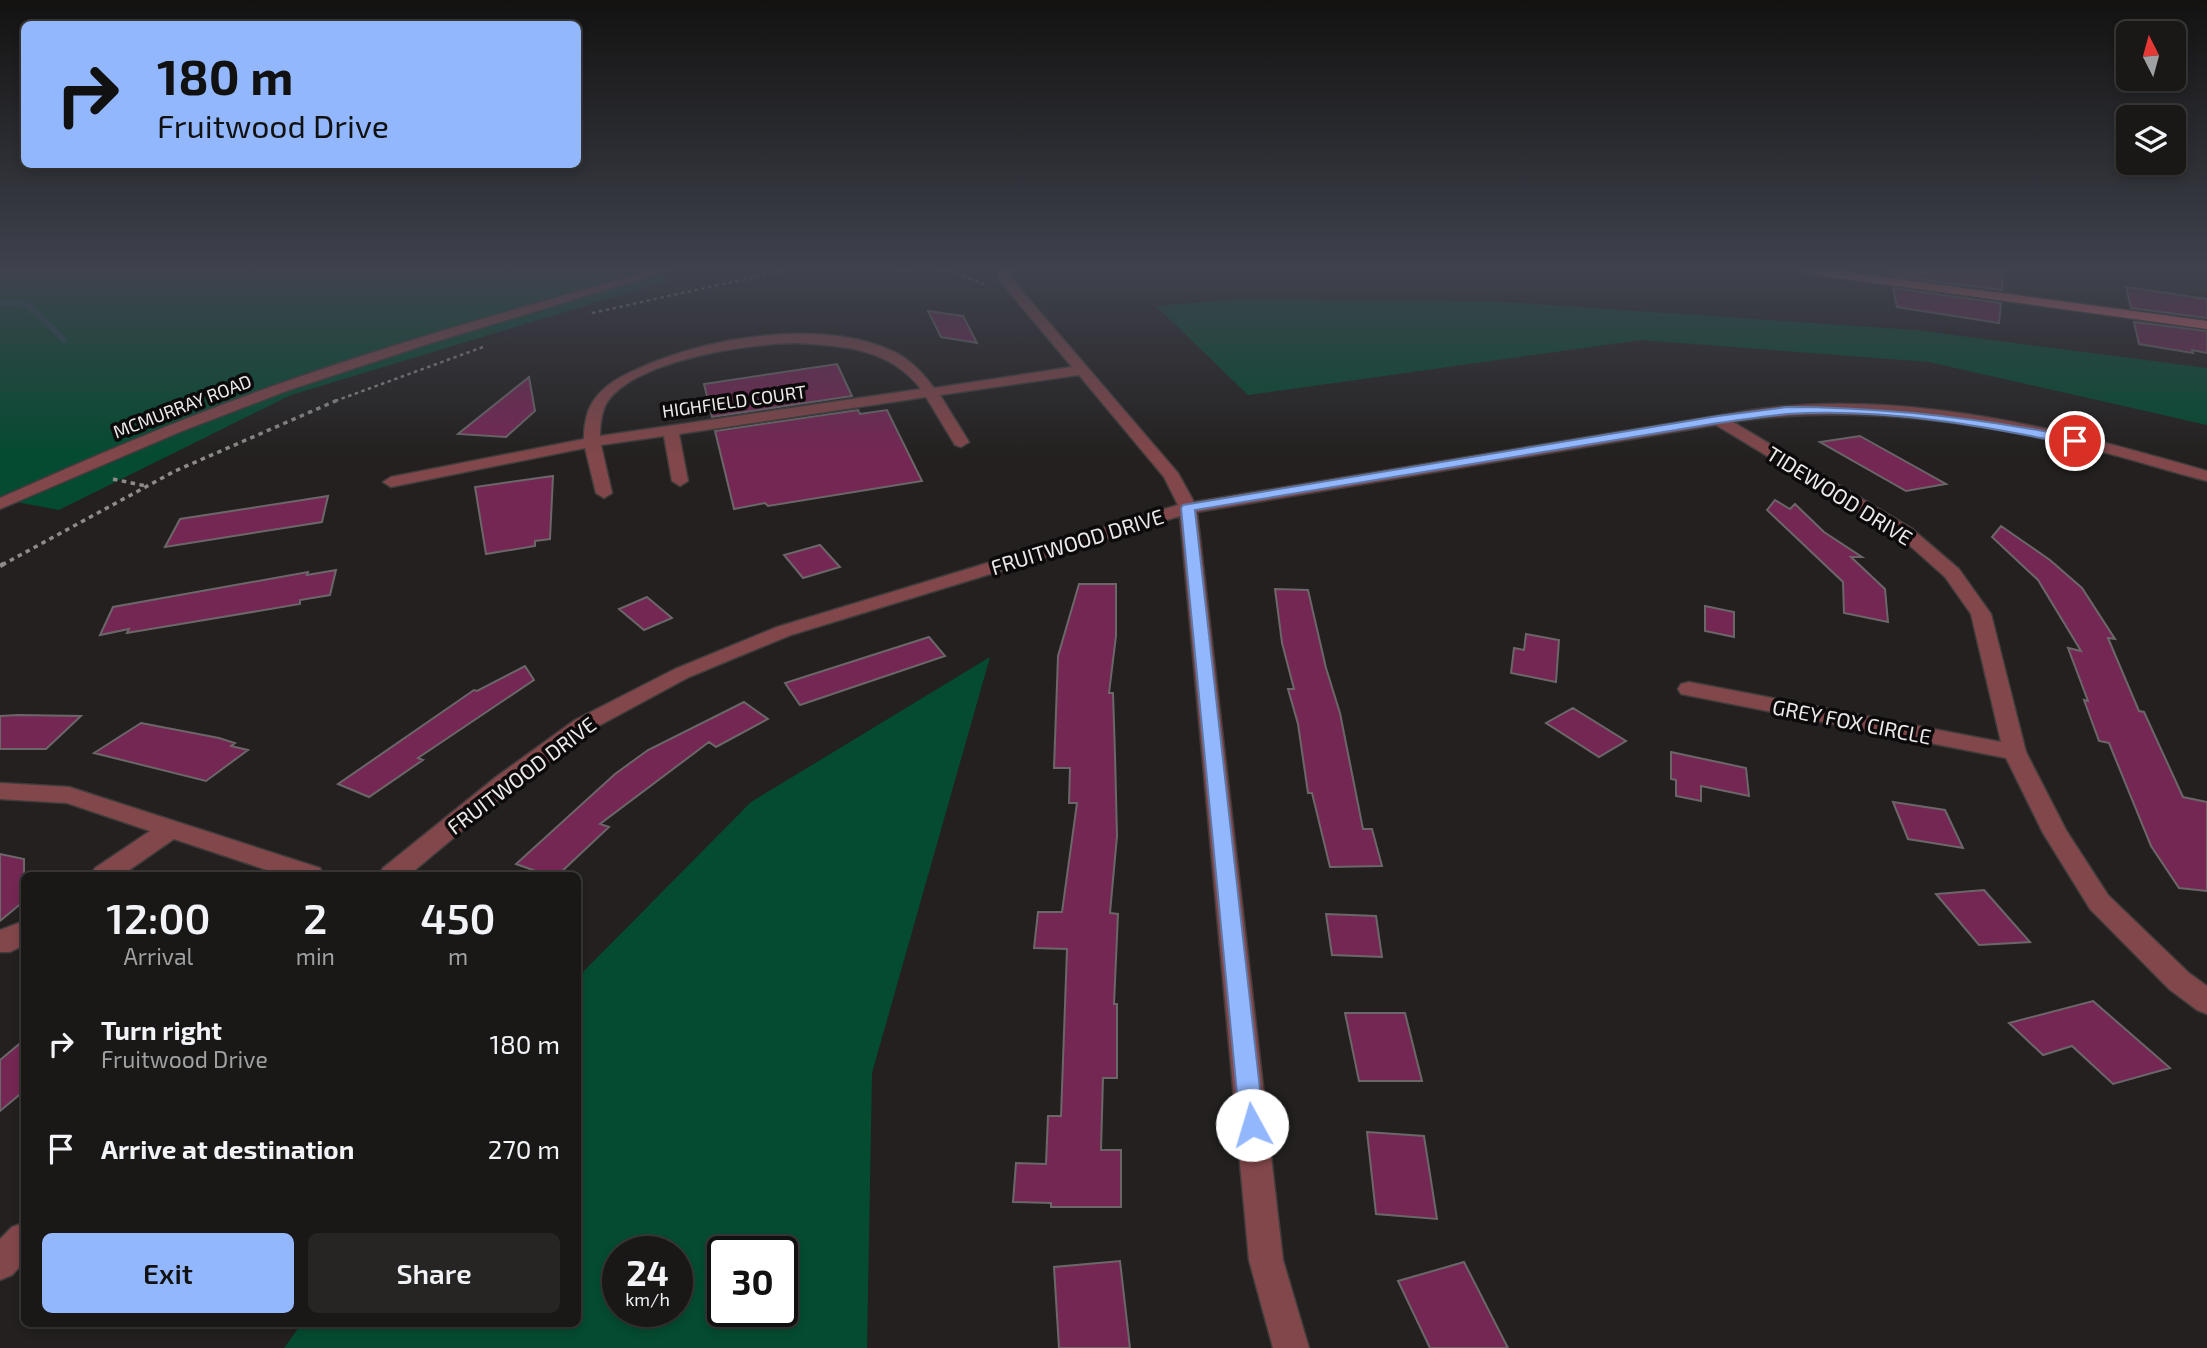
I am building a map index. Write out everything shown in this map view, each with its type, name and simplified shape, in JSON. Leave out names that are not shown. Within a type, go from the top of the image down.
[{"type":"street","name":"MCMURRAY ROAD","points":[[0,504],[146,440],[283,387],[452,333]]},
{"type":"street","points":[[1053,333],[1172,476],[1188,508],[1266,1260],[1291,1348]]},
{"type":"street","points":[[604,493],[591,442],[596,409],[610,390],[665,361],[748,340],[791,338],[868,347],[891,355],[907,367],[930,392],[961,442]]},
{"type":"street","name":"HIGHFIELD COURT","points":[[391,482],[591,442],[1084,370]]},
{"type":"street","name":"FRUITWOOD DRIVE","points":[[396,872],[504,783],[583,725],[682,673],[784,631],[1188,508],[1718,419],[1787,411],[1850,410],[1998,425],[2075,441],[2207,477]]},
{"type":"street","name":"TIDEWOOD DRIVE","points":[[1718,419],[1905,532],[1952,573],[1981,614],[2015,752],[2055,833],[2099,902],[2179,981],[2207,1002]]},
{"type":"street","points":[[671,430],[680,481]]},
{"type":"street","name":"GREY FOX CIRCLE","points":[[1689,689],[2015,752]]},
{"type":"street","points":[[0,791],[69,795],[303,872]]},
{"type":"street","points":[[108,872],[170,829]]},
{"type":"street","points":[[0,941],[10,941],[21,933]]},
{"type":"street","points":[[0,1264],[21,1242]]},
{"type":"path","points":[[0,566],[115,501],[239,442],[310,410],[486,346]]},
{"type":"green space","points":[[0,333],[496,333],[291,395],[59,510],[0,499]]},
{"type":"green space","points":[[1184,333],[1937,333],[2207,368],[2207,425],[1929,362],[1641,340],[1248,395]]},
{"type":"green space","points":[[990,657],[872,1073],[867,1348],[284,1348],[299,1327],[581,1327],[581,974],[751,802]]},
{"type":"building","points":[[939,333],[972,333],[977,343],[941,337]]},
{"type":"building","points":[[2136,333],[2207,333],[2207,353],[2139,344]]},
{"type":"building","points":[[837,364],[852,396],[712,417],[704,384]]},
{"type":"building","points":[[529,377],[535,411],[506,437],[458,434]]},
{"type":"building","points":[[858,410],[860,414],[887,410],[922,481],[734,509],[715,431]]},
{"type":"building","points":[[1860,436],[1946,484],[1906,491],[1820,442]]},
{"type":"building","points":[[553,476],[550,539],[535,541],[535,546],[486,554],[475,487]]},
{"type":"building","points":[[328,496],[322,522],[165,547],[180,519]]},
{"type":"building","points":[[1775,500],[1790,509],[1795,504],[1824,532],[1862,557],[1851,557],[1885,589],[1888,622],[1844,613],[1843,582],[1767,510]]},
{"type":"building","points":[[2001,526],[2050,560],[2082,588],[2115,639],[2108,638],[2139,711],[2144,712],[2183,797],[2207,802],[2207,891],[2179,888],[2151,846],[2109,743],[2099,741],[2084,700],[2088,701],[2068,648],[2081,651],[2038,580],[1992,537]]},
{"type":"building","points":[[820,545],[840,567],[803,578],[784,555]]},
{"type":"building","points":[[336,570],[330,595],[300,600],[300,604],[127,633],[129,629],[100,635],[113,607],[308,572],[307,575]]},
{"type":"building","points":[[1079,584],[1116,584],[1116,636],[1109,693],[1113,693],[1117,836],[1110,913],[1118,914],[1114,1004],[1117,1004],[1117,1078],[1103,1078],[1101,1150],[1121,1150],[1121,1207],[1051,1207],[1051,1203],[1013,1202],[1016,1163],[1046,1164],[1048,1116],[1061,1116],[1067,949],[1034,948],[1038,912],[1062,912],[1077,803],[1069,803],[1070,768],[1054,768],[1058,656]]},
{"type":"building","points":[[1275,589],[1308,590],[1326,668],[1340,713],[1363,829],[1372,829],[1382,866],[1330,867],[1312,793],[1308,793],[1298,724],[1288,689],[1294,689],[1282,643]]},
{"type":"building","points":[[647,597],[672,618],[644,630],[619,609]]},
{"type":"building","points":[[1705,606],[1734,612],[1734,637],[1705,631]]},
{"type":"building","points":[[1526,634],[1559,640],[1556,682],[1511,673],[1514,648],[1524,650]]},
{"type":"building","points":[[929,637],[945,656],[800,705],[785,683]]},
{"type":"building","points":[[525,666],[534,680],[418,758],[423,760],[369,797],[338,784],[474,690],[477,691]]},
{"type":"building","points":[[744,702],[768,719],[716,747],[709,742],[600,824],[609,827],[561,872],[539,872],[516,864],[615,774],[648,750]]},
{"type":"building","points":[[1573,708],[1626,741],[1599,757],[1546,723]]},
{"type":"building","points":[[0,716],[81,716],[46,749],[0,749]]},
{"type":"building","points":[[141,723],[219,738],[235,743],[231,746],[248,750],[206,781],[94,753]]},
{"type":"building","points":[[1671,752],[1746,768],[1749,796],[1701,786],[1701,801],[1676,796],[1676,780],[1671,779]]},
{"type":"building","points":[[1893,802],[1945,810],[1963,848],[1908,839]]},
{"type":"building","points":[[0,854],[24,859],[24,872],[21,872],[21,904],[0,921]]},
{"type":"building","points":[[1984,890],[2030,942],[1979,945],[1936,894]]},
{"type":"building","points":[[1326,914],[1376,916],[1382,957],[1332,955]]},
{"type":"building","points":[[2093,1001],[2170,1068],[2113,1084],[2072,1046],[2043,1055],[2009,1023]]},
{"type":"building","points":[[1345,1013],[1405,1013],[1422,1081],[1359,1081]]},
{"type":"building","points":[[21,1042],[21,1094],[0,1111],[0,1060]]},
{"type":"building","points":[[1367,1132],[1424,1136],[1437,1219],[1376,1214]]},
{"type":"building","points":[[1120,1261],[1130,1348],[1059,1348],[1054,1267]]},
{"type":"building","points":[[1464,1262],[1508,1348],[1430,1348],[1398,1281]]},
{"type":"waterway","points":[[57,333],[64,340]]},
{"type":"route","points":[[1252,1125],[1188,508],[1718,419],[1787,411],[1850,410],[1920,415],[1998,425],[2075,441]]}]
